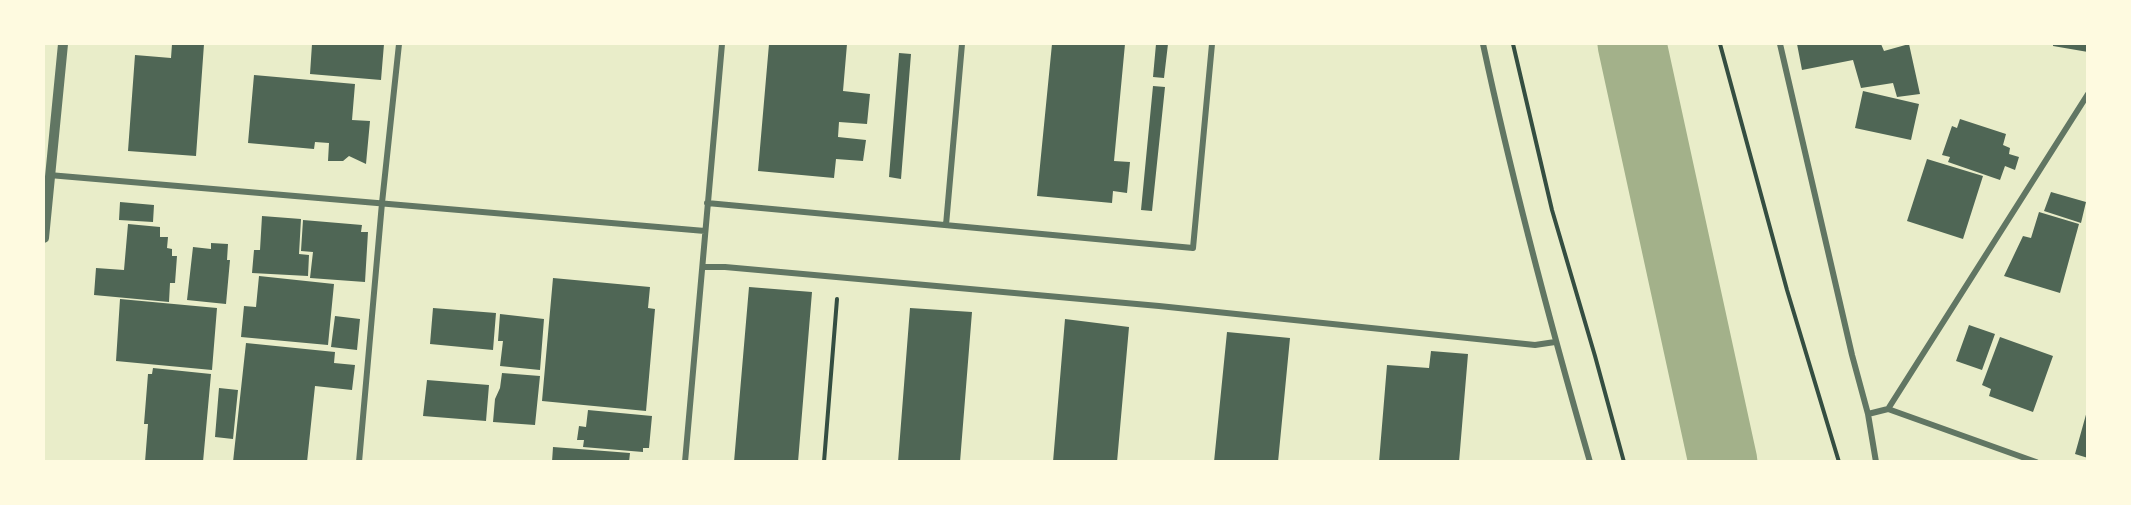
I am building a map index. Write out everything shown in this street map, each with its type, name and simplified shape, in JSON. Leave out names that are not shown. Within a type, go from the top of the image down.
[{"type":"street","points":[[44,238],[48,169],[63,44]]},
{"type":"street","points":[[359,462],[382,202],[399,44]]},
{"type":"street","points":[[685,462],[722,44]]},
{"type":"street","points":[[946,225],[962,44]]},
{"type":"street","points":[[707,203],[1193,248],[1212,44]]},
{"type":"street","points":[[1483,44],[1499,120],[1555,342],[1590,462]]},
{"type":"street","points":[[1780,44],[1852,355],[1868,414],[1876,462]]},
{"type":"street","points":[[1888,409],[2088,94]]},
{"type":"street","points":[[48,169],[705,231]]},
{"type":"street","points":[[704,267],[1159,306],[1535,345],[1555,342]]},
{"type":"street","points":[[1868,414],[1888,409],[2036,462]]},
{"type":"path","points":[[1514,44],[1552,210],[1624,462]]},
{"type":"path","points":[[1720,44],[1787,290],[1839,462]]},
{"type":"path","points":[[824,462],[839,277]]},
{"type":"building","points":[[172,44],[204,44],[196,156],[128,151],[135,55],[171,58]]},
{"type":"building","points":[[312,44],[384,44],[381,80],[310,74]]},
{"type":"building","points":[[769,44],[847,44],[843,91],[870,94],[867,124],[839,122],[838,137],[866,140],[863,161],[836,159],[834,178],[758,171]]},
{"type":"building","points":[[1052,44],[1125,44],[1114,161],[1130,162],[1127,193],[1113,191],[1112,203],[1037,196]]},
{"type":"building","points":[[1156,44],[1168,44],[1164,78],[1153,77]]},
{"type":"building","points":[[1797,44],[1881,44],[1884,51],[1909,44],[1920,94],[1897,97],[1893,83],[1861,88],[1853,60],[1802,70]]},
{"type":"building","points":[[2053,44],[2088,44],[2088,52],[2053,46]]},
{"type":"building","points":[[899,53],[911,54],[901,179],[889,177]]},
{"type":"building","points":[[254,75],[355,84],[352,120],[370,121],[366,164],[349,156],[343,161],[328,161],[329,143],[315,142],[314,149],[248,143]]},
{"type":"building","points":[[1153,86],[1165,87],[1152,211],[1141,210]]},
{"type":"building","points":[[1863,91],[1919,104],[1911,140],[1855,128]]},
{"type":"building","points":[[1960,119],[2006,134],[2003,145],[2010,148],[2009,154],[2019,157],[2015,170],[2005,166],[2000,180],[1948,162],[1950,157],[1942,155],[1952,126],[1957,128]]},
{"type":"building","points":[[1927,159],[1983,176],[1963,239],[1907,221]]},
{"type":"building","points":[[2051,192],[2086,202],[2081,223],[2044,211]]},
{"type":"building","points":[[120,202],[154,205],[153,222],[119,220]]},
{"type":"building","points":[[2039,212],[2079,224],[2060,293],[2004,276],[2023,236],[2031,238]]},
{"type":"building","points":[[262,216],[301,219],[299,254],[309,255],[308,276],[252,273],[254,250],[260,250]]},
{"type":"building","points":[[303,220],[362,225],[361,232],[368,232],[365,282],[310,278],[313,252],[301,251]]},
{"type":"building","points":[[128,224],[160,227],[160,237],[168,237],[167,248],[172,249],[172,256],[177,256],[175,283],[170,283],[169,302],[94,295],[96,268],[124,270]]},
{"type":"building","points":[[211,243],[228,244],[227,260],[230,260],[226,304],[187,300],[193,247],[211,249]]},
{"type":"building","points":[[259,276],[334,284],[328,345],[241,337],[244,306],[256,307]]},
{"type":"building","points":[[553,278],[650,287],[648,308],[655,309],[646,411],[542,401]]},
{"type":"building","points":[[749,287],[812,292],[798,462],[734,462]]},
{"type":"building","points":[[120,299],[217,308],[212,370],[116,361]]},
{"type":"building","points":[[433,308],[496,313],[493,350],[430,344]]},
{"type":"building","points":[[910,308],[972,312],[960,462],[898,462]]},
{"type":"building","points":[[500,314],[544,319],[540,370],[500,366],[503,341],[498,341]]},
{"type":"building","points":[[335,316],[360,319],[357,350],[331,347]]},
{"type":"building","points":[[1065,319],[1129,327],[1117,462],[1053,462]]},
{"type":"building","points":[[1969,325],[1995,334],[1982,370],[1956,361]]},
{"type":"building","points":[[1227,332],[1290,338],[1278,462],[1214,462]]},
{"type":"building","points":[[2000,337],[2053,356],[2033,412],[1989,396],[1991,389],[1982,385]]},
{"type":"building","points":[[246,343],[335,352],[334,363],[355,365],[352,390],[315,386],[307,462],[233,462]]},
{"type":"building","points":[[1431,351],[1468,354],[1459,462],[1379,462],[1387,365],[1429,368]]},
{"type":"building","points":[[153,368],[211,374],[203,462],[145,462],[148,424],[144,424],[148,374],[152,374]]},
{"type":"building","points":[[502,373],[540,376],[535,425],[493,422],[495,399],[500,388]]},
{"type":"building","points":[[427,380],[489,385],[486,421],[423,416]]},
{"type":"building","points":[[219,388],[238,390],[233,439],[215,437]]},
{"type":"building","points":[[588,410],[652,416],[649,448],[643,448],[643,452],[583,447],[584,440],[577,440],[579,426],[586,427]]},
{"type":"building","points":[[2088,411],[2088,458],[2075,454]]},
{"type":"building","points":[[553,447],[630,453],[629,462],[552,462]]},
{"type":"waterway","points":[[1632,44],[1723,462]]}]
